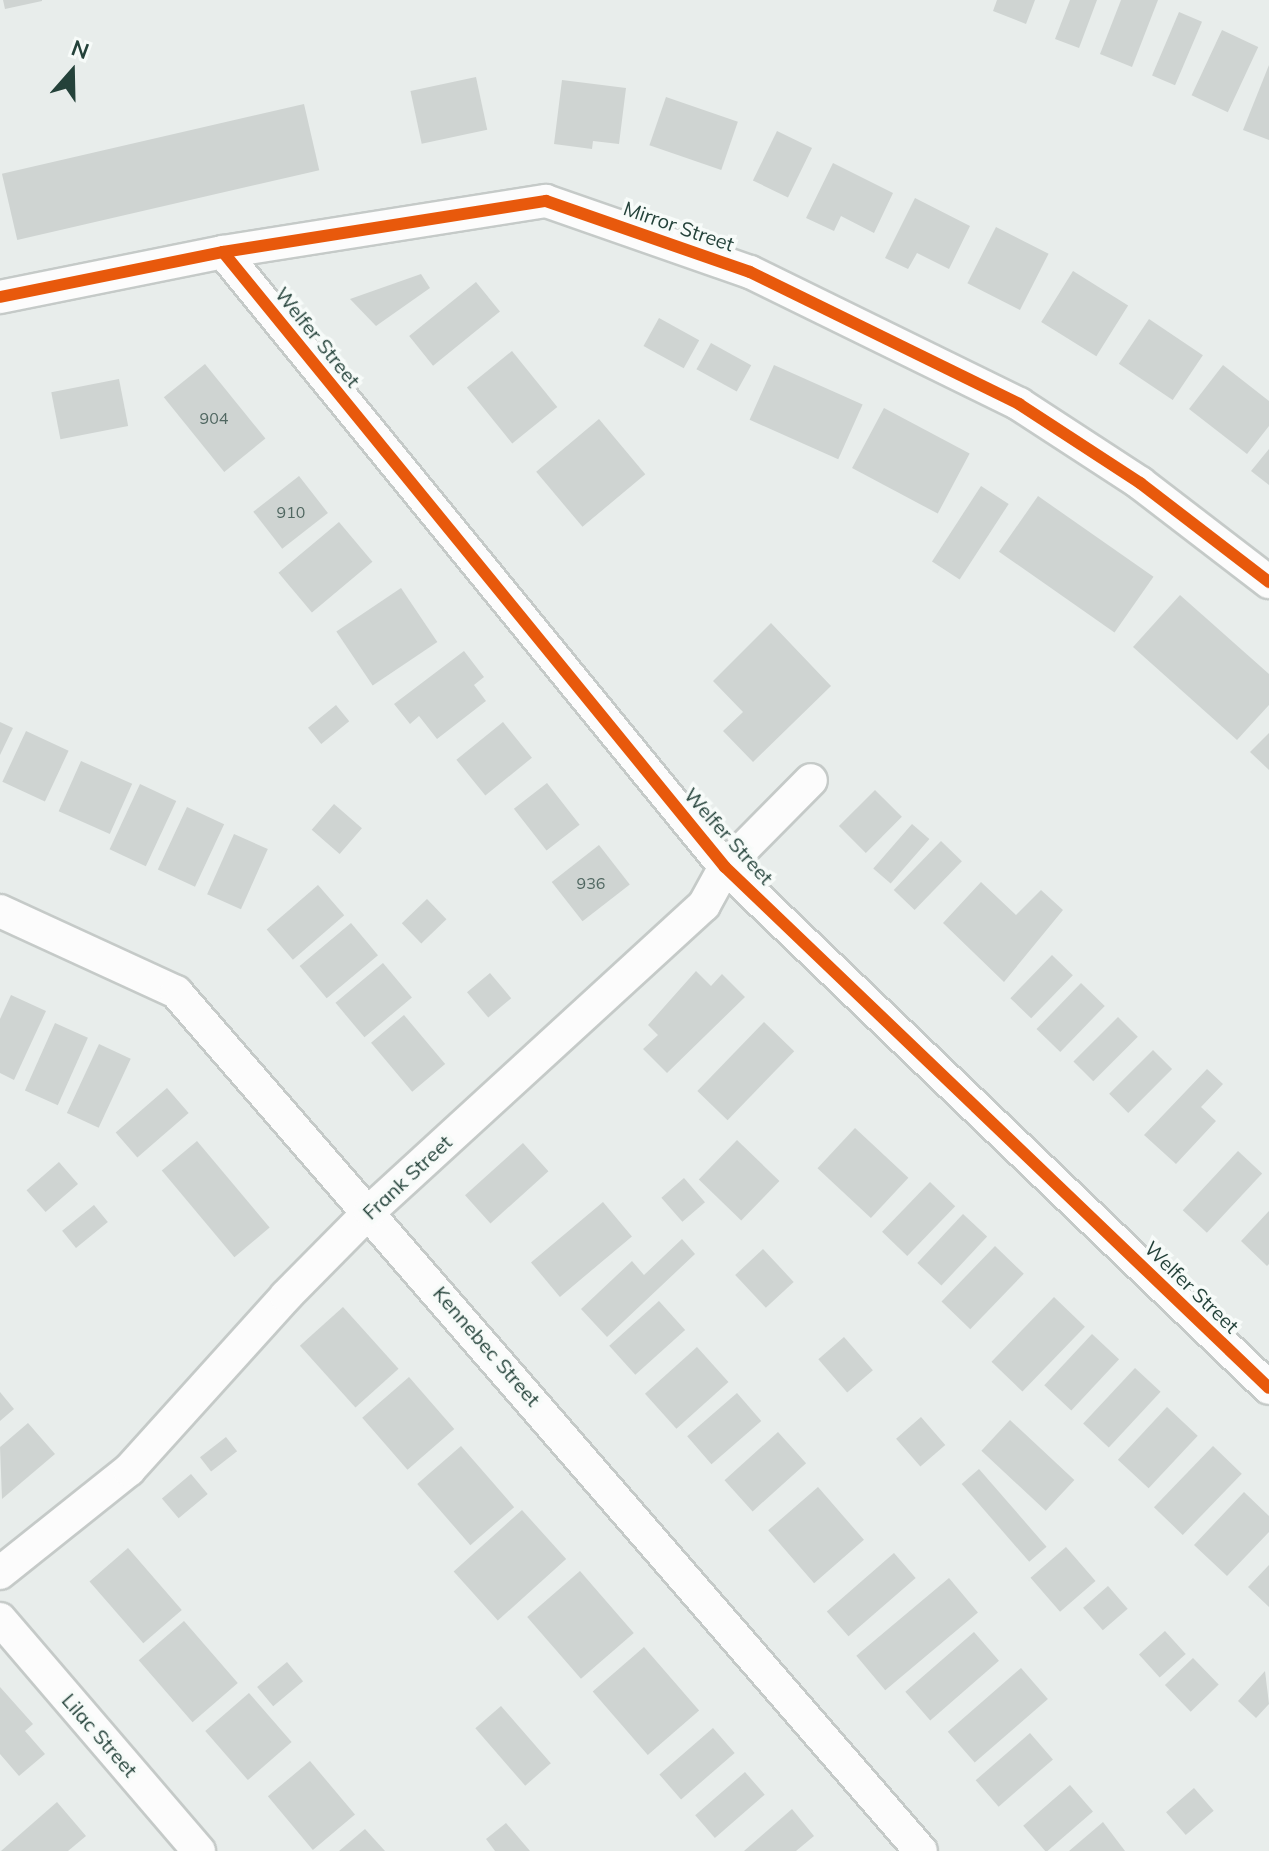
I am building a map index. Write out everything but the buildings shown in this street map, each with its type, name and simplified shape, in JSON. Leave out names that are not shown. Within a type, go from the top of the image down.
[{"type":"street","name":"Mirror Street","points":[[0,297],[223,252],[546,201],[750,272],[1019,404],[1140,483],[1269,582]]},
{"type":"street","name":"Welfer Street","points":[[223,252],[725,867],[1269,1388]]},
{"type":"street","name":"Frank Street","points":[[0,1573],[129,1470],[286,1296],[370,1211],[704,905],[725,867],[811,780]]},
{"type":"street","name":"Kennebec Street","points":[[0,911],[176,992],[370,1211],[921,1851]]},
{"type":"street","name":"Lilac Street","points":[[0,1619],[199,1851]]},
{"type":"cycle path","points":[[0,297],[223,252],[546,201],[750,272],[1019,404],[1140,483],[1269,582]]},
{"type":"cycle path","points":[[223,252],[725,867],[1269,1388]]}]
